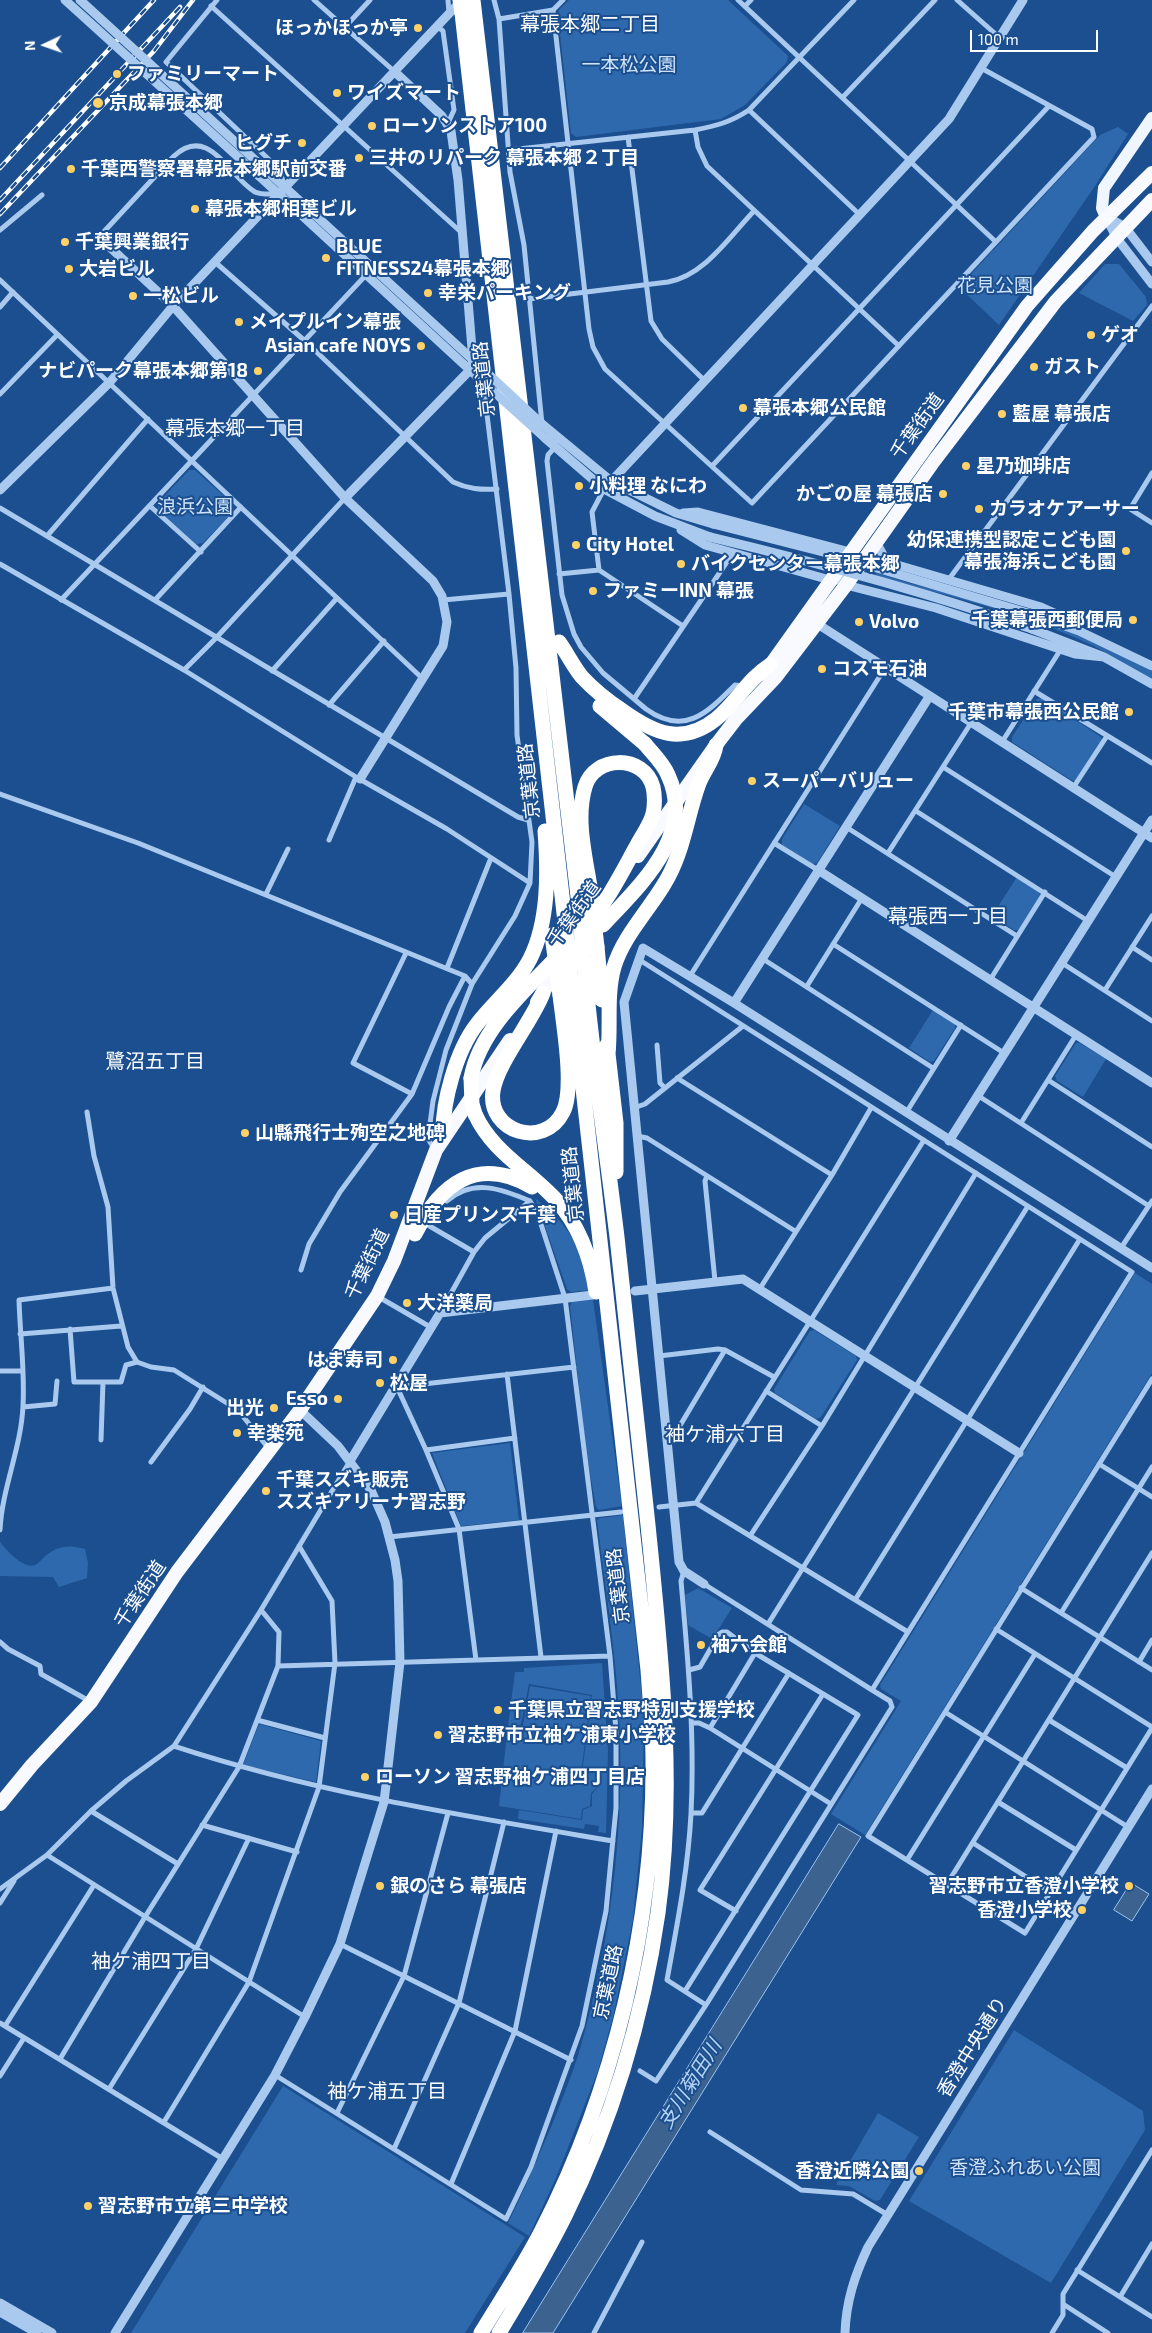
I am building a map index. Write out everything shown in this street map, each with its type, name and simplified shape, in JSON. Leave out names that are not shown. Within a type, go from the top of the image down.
[{"type":"highway","name":"京葉道路","points":[[463,6],[538,558],[579,905],[591,1045],[617,1236],[664,1694],[667,1800],[662,1879],[647,1973],[618,2085],[566,2214],[499,2333]]},
{"type":"highway","name":"京葉道路","points":[[463,6],[646,1653],[653,1760],[650,1845],[640,1927],[616,2040],[577,2154],[541,2232],[481,2333]]},
{"type":"highway","name":"千葉街道","points":[[736,719],[770,665],[1021,313],[1106,217],[1152,173]]},
{"type":"highway","name":"千葉街道","points":[[0,1804],[32,1765],[91,1702],[177,1572],[300,1410],[377,1296],[394,1261],[436,1150],[444,1136],[543,993],[562,962],[603,907],[716,745],[736,719],[775,678],[846,585],[934,461],[1056,301],[1152,200]]},
{"type":"highway","points":[[538,558],[545,570],[548,598],[559,642],[570,668],[589,695],[645,744],[663,766],[676,798],[674,825],[665,851],[658,863],[574,956],[562,962]]},
{"type":"highway","points":[[559,642],[577,670],[595,690],[638,722],[659,732],[678,734],[695,731],[716,719],[760,672],[770,665]]},
{"type":"highway","points":[[444,1136],[441,1096],[469,1035],[517,979],[531,957],[542,922],[547,864],[538,733],[541,712]]},
{"type":"highway","points":[[608,1054],[609,1000],[614,966],[628,938],[670,874],[678,857],[698,784],[714,756],[716,745]]},
{"type":"highway","points":[[617,1236],[616,1123],[608,1054],[597,947],[591,893],[581,822],[585,785],[590,776],[606,764],[616,762],[636,765],[649,777],[653,788],[653,816],[603,907],[526,989],[488,1035],[475,1057],[471,1078],[472,1104],[481,1127],[494,1144],[543,1188],[565,1211],[583,1241],[594,1280],[606,1356],[618,1396]]},
{"type":"highway","points":[[543,993],[539,1005],[501,1070],[493,1089],[493,1105],[497,1115],[509,1127],[524,1134],[535,1134],[552,1126],[563,1112],[566,1102],[567,1077],[560,995],[546,887]]},
{"type":"highway","points":[[416,1235],[434,1202],[454,1184],[469,1176],[483,1173],[503,1175],[520,1180],[532,1187],[543,1188]]},
{"type":"main road","points":[[1106,217],[1102,208],[1104,188],[1152,118]]},
{"type":"street","points":[[65,0],[262,172]]},
{"type":"street","points":[[80,0],[282,191],[366,275],[544,438],[604,490],[675,525],[710,537],[815,562],[1032,629],[1104,658],[1152,684]]},
{"type":"street","points":[[217,0],[166,62],[279,170],[282,191],[484,370],[542,424],[610,481],[676,513],[823,552],[1038,616],[1079,631],[1152,666]]},
{"type":"street","points":[[184,670],[216,638],[291,554],[470,370],[473,361],[458,180],[451,131],[448,124],[395,72],[314,0]]},
{"type":"street","points":[[345,27],[370,0]]},
{"type":"street","points":[[0,490],[110,382],[174,306],[215,262],[438,27],[463,6],[448,0]]},
{"type":"street","points":[[494,0],[499,19],[510,172],[524,245],[542,424]]},
{"type":"street","points":[[499,19],[553,10],[563,0]]},
{"type":"street","points":[[738,0],[996,242]]},
{"type":"street","points":[[745,6],[751,0]]},
{"type":"street","points":[[509,150],[695,130],[722,125],[749,110],[854,0]]},
{"type":"street","points":[[843,97],[935,0]]},
{"type":"street","points":[[957,0],[1000,38]]},
{"type":"street","points":[[599,570],[592,512],[610,481],[949,119],[1023,0]]},
{"type":"street","points":[[211,6],[342,127],[462,233]]},
{"type":"street","points":[[553,10],[590,338],[599,359],[606,368],[752,503],[1094,137],[1092,129],[982,68]]},
{"type":"street","points":[[438,27],[443,31],[454,110],[448,124]]},
{"type":"street","points":[[712,465],[1049,106]]},
{"type":"street","points":[[749,110],[860,215]]},
{"type":"street","points":[[695,130],[698,147],[708,166],[899,346]]},
{"type":"street","points":[[628,137],[649,314],[654,328],[662,339],[705,381]]},
{"type":"street","points":[[282,191],[256,193],[209,149],[193,145],[183,147],[99,237],[174,306],[345,498],[426,574],[438,589],[443,600],[447,622],[443,646],[424,679],[358,778],[329,840]]},
{"type":"street","points":[[0,230],[42,195]]},
{"type":"street","points":[[529,299],[675,281],[698,270],[754,211]]},
{"type":"street","points":[[1106,217],[1152,262]]},
{"type":"street","points":[[1120,232],[1152,284]]},
{"type":"street","points":[[215,262],[305,341],[453,482],[476,490],[498,488]]},
{"type":"street","points":[[61,600],[366,275]]},
{"type":"street","points":[[0,280],[424,679]]},
{"type":"street","points":[[0,306],[14,292]]},
{"type":"street","points":[[950,579],[1152,306]]},
{"type":"street","points":[[0,394],[57,335]]},
{"type":"street","points":[[436,1150],[428,1139],[441,1096],[446,1050],[472,984],[515,916],[530,883],[532,842],[517,735],[516,668],[498,488],[483,382]]},
{"type":"street","points":[[48,536],[148,418]]},
{"type":"street","points":[[555,447],[548,455],[547,461],[560,574],[568,620],[581,647],[603,672],[654,715],[662,718],[687,721],[704,714],[735,685],[748,686]]},
{"type":"street","points":[[1152,473],[1130,509],[1152,524]]},
{"type":"street","points":[[150,506],[200,552]]},
{"type":"street","points":[[155,600],[241,507]]},
{"type":"street","points":[[0,508],[328,705],[518,817],[528,820]]},
{"type":"street","points":[[676,513],[698,512],[850,552]]},
{"type":"street","points":[[675,525],[699,542],[830,580],[838,580],[856,571]]},
{"type":"street","points":[[876,542],[887,562],[1042,607],[1061,616],[1079,631]]},
{"type":"street","points":[[634,699],[733,553]]},
{"type":"street","points":[[0,564],[184,670],[530,883]]},
{"type":"street","points":[[560,574],[599,570],[683,626]]},
{"type":"street","points":[[846,585],[944,610],[1076,654],[1104,658]]},
{"type":"street","points":[[443,600],[509,594]]},
{"type":"street","points":[[272,671],[337,598]]},
{"type":"street","points":[[816,623],[1148,835]]},
{"type":"street","points":[[328,705],[384,641]]},
{"type":"street","points":[[1002,742],[1061,649]]},
{"type":"street","points":[[690,976],[885,668]]},
{"type":"street","points":[[1034,691],[1152,764]]},
{"type":"street","points":[[734,1003],[929,696]]},
{"type":"street","points":[[888,853],[971,723]]},
{"type":"street","points":[[1073,788],[1107,736]]},
{"type":"street","points":[[944,767],[1116,878]]},
{"type":"street","points":[[0,794],[138,843],[266,894],[406,953],[447,968],[465,976],[472,984]]},
{"type":"street","points":[[916,811],[1088,921]]},
{"type":"street","points":[[949,1141],[1088,921],[1116,878],[1148,835],[1152,820]]},
{"type":"street","points":[[846,827],[1017,936]]},
{"type":"street","points":[[774,843],[1152,1083]]},
{"type":"street","points":[[266,894],[288,849]]},
{"type":"street","points":[[447,968],[491,858]]},
{"type":"street","points":[[990,980],[1045,892]]},
{"type":"street","points":[[807,986],[862,898]]},
{"type":"street","points":[[1105,990],[1152,916]]},
{"type":"street","points":[[833,944],[1004,1053]]},
{"type":"street","points":[[1132,947],[1152,960]]},
{"type":"street","points":[[640,2071],[656,2081],[706,2005],[892,1707],[890,1701],[684,1571],[679,1562],[624,1002],[642,950],[646,948],[1152,1268]]},
{"type":"street","points":[[406,953],[353,1063],[412,1094]]},
{"type":"street","points":[[638,959],[870,1108],[924,1140],[1132,1272],[872,1690]]},
{"type":"street","points":[[763,959],[934,1068]]},
{"type":"street","points":[[1062,963],[1152,1021]]},
{"type":"street","points":[[301,1270],[310,1244],[340,1192],[412,1094],[449,1007],[465,976]]},
{"type":"street","points":[[905,1113],[961,1025]]},
{"type":"street","points":[[634,1108],[645,1104],[744,1026]]},
{"type":"street","points":[[1021,1123],[1076,1035]]},
{"type":"street","points":[[657,1046],[660,1083],[665,1088]]},
{"type":"street","points":[[677,1078],[832,1174]]},
{"type":"street","points":[[1048,1080],[1152,1146]]},
{"type":"street","points":[[977,1095],[1150,1203],[1121,1248]]},
{"type":"street","points":[[758,1290],[832,1174],[870,1108]]},
{"type":"street","points":[[87,1112],[94,1156],[108,1207],[112,1288],[128,1347],[137,1362]]},
{"type":"street","points":[[637,1136],[647,1138],[796,1231]]},
{"type":"street","points":[[696,1503],[924,1140]]},
{"type":"street","points":[[750,1536],[822,1426],[976,1173]]},
{"type":"street","points":[[707,1176],[705,1181],[716,1281]]},
{"type":"street","points":[[275,2075],[506,2219],[531,2167],[572,2060],[582,2026],[598,1954],[610,1885],[616,1763],[610,1656],[565,1298],[538,1215],[530,1201],[498,1188],[482,1186],[459,1192],[442,1205]]},
{"type":"street","points":[[0,1889],[47,1855],[126,1781],[174,1746],[261,1610],[350,1460],[432,1328],[474,1252],[485,1238],[530,1201]]},
{"type":"street","points":[[768,1624],[1028,1206]]},
{"type":"street","points":[[394,1261],[436,1214]]},
{"type":"street","points":[[416,1235],[474,1252]]},
{"type":"street","points":[[855,1600],[1080,1239]]},
{"type":"street","points":[[635,1291],[743,1279],[1019,1453]]},
{"type":"street","points":[[0,1530],[1,1511],[20,1431],[23,1407],[19,1300],[112,1288]]},
{"type":"street","points":[[440,1313],[593,1295]]},
{"type":"street","points":[[377,1296],[432,1328]]},
{"type":"street","points":[[20,1334],[121,1326]]},
{"type":"street","points":[[70,1329],[74,1382],[121,1382],[126,1365],[137,1362],[151,1367],[174,1370],[238,1410],[270,1450]]},
{"type":"street","points":[[659,1356],[718,1349],[725,1350],[774,1378]]},
{"type":"street","points":[[668,1438],[675,1434],[725,1350]]},
{"type":"street","points":[[397,1386],[574,1367]]},
{"type":"street","points":[[0,1371],[22,1371]]},
{"type":"street","points":[[507,1374],[541,1657]]},
{"type":"street","points":[[996,1629],[1152,1727],[1025,1932],[868,1836],[996,1629],[1152,1379]]},
{"type":"street","points":[[23,1407],[55,1404],[57,1381]]},
{"type":"street","points":[[101,1440],[103,1382]]},
{"type":"street","points":[[397,1386],[459,1530],[476,1660]]},
{"type":"street","points":[[151,1462],[203,1388]]},
{"type":"street","points":[[766,1390],[822,1426]]},
{"type":"street","points":[[115,2333],[275,2075],[305,2017],[340,1944],[384,1802],[400,1662],[398,1582],[389,1537],[374,1498],[350,1460],[300,1410]]},
{"type":"street","points":[[426,1450],[515,1438]]},
{"type":"street","points":[[1099,1464],[1152,1497]]},
{"type":"street","points":[[1061,1613],[1152,1467]]},
{"type":"street","points":[[659,1507],[696,1503],[908,1632]]},
{"type":"street","points":[[389,1537],[621,1512]]},
{"type":"street","points":[[164,2122],[249,1982],[319,1787],[335,1664],[332,1601],[299,1546]]},
{"type":"street","points":[[947,1884],[1152,1553]]},
{"type":"street","points":[[684,1571],[681,1581],[692,1723],[691,1813],[684,1882],[667,1980],[706,2005]]},
{"type":"street","points":[[1022,1588],[1152,1670]]},
{"type":"street","points":[[60,2059],[145,1917],[239,1767],[278,1666],[279,1632],[261,1610]]},
{"type":"street","points":[[685,1991],[858,1715],[755,1653],[727,1632],[722,1632],[700,1667],[689,1670]]},
{"type":"street","points":[[1139,1662],[1152,1640]]},
{"type":"street","points":[[0,1642],[8,1649],[40,1666],[40,1674],[91,1702]]},
{"type":"street","points":[[710,1728],[755,1653]]},
{"type":"street","points":[[907,1860],[1035,1654]]},
{"type":"street","points":[[278,1666],[610,1656]]},
{"type":"street","points":[[691,1813],[702,1813],[789,1673]]},
{"type":"street","points":[[736,1911],[700,1890],[823,1694]]},
{"type":"street","points":[[945,1712],[1128,1827]]},
{"type":"street","points":[[257,1720],[325,1738]]},
{"type":"street","points":[[1049,1720],[1127,1768]]},
{"type":"street","points":[[692,1723],[699,1723],[710,1728],[831,1804]]},
{"type":"street","points":[[174,1746],[239,1767],[384,1802],[613,1841]]},
{"type":"street","name":"香澄中央通り","points":[[845,2333],[849,2296],[854,2278],[868,2247],[1152,1789]]},
{"type":"street","points":[[998,1802],[1076,1850]]},
{"type":"street","points":[[91,1812],[178,1864]]},
{"type":"street","points":[[338,2114],[404,1976],[448,1813]]},
{"type":"street","points":[[394,2149],[459,2003],[504,1822]]},
{"type":"street","points":[[202,1825],[297,1852]]},
{"type":"street","points":[[451,2184],[515,2032],[556,1831]]},
{"type":"street","points":[[109,2089],[196,1949],[249,1838]]},
{"type":"street","points":[[972,1843],[1050,1892]]},
{"type":"street","points":[[47,1855],[305,2017]]},
{"type":"street","points":[[0,1903],[15,1879]]},
{"type":"street","points":[[94,1885],[2,2024],[223,2158]]},
{"type":"street","points":[[340,1944],[572,2060]]},
{"type":"street","points":[[0,2076],[24,2038]]},
{"type":"street","points":[[710,2132],[801,2190],[853,2194],[888,2215]]},
{"type":"street","points":[[1052,2333],[1063,2315],[1063,2294],[1152,2150]]},
{"type":"street","points":[[594,2333],[642,2242]]},
{"type":"street","points":[[1120,2296],[1152,2244]]},
{"type":"street","points":[[1145,2255],[1152,2259]]},
{"type":"street","points":[[1078,2270],[1152,2317]]},
{"type":"street","points":[[0,2303],[52,2333]]},
{"type":"street","points":[[1063,2304],[1108,2333]]},
{"type":"street","points":[[0,2312],[37,2333]]},
{"type":"green space","name":"一本松公園","points":[[569,0],[728,0],[788,56],[787,62],[745,105],[721,119],[576,137],[571,133],[558,16],[559,10]]},
{"type":"green space","name":"花見公園","points":[[1118,127],[1128,134],[1093,189],[999,325],[960,286],[1100,135]]},
{"type":"green space","points":[[1105,264],[1119,264],[1146,297],[1147,305],[1133,321],[1079,293]]},
{"type":"green space","name":"浪浜公園","points":[[189,470],[195,470],[233,504],[234,511],[203,543],[196,544],[158,510],[158,503]]},
{"type":"green space","points":[[876,573],[994,606],[1064,629],[1115,651],[1148,668],[1152,671],[1152,680],[1105,652],[1064,633],[986,606],[879,577],[875,575]]},
{"type":"green space","points":[[1042,698],[1101,737],[1102,740],[1077,781],[1073,781],[1012,742],[1012,737],[1037,699]]},
{"type":"green space","points":[[804,804],[840,826],[817,863],[813,864],[782,845],[782,839]]},
{"type":"green space","points":[[1017,877],[1039,891],[1040,896],[1019,930],[1014,930],[992,916]]},
{"type":"green space","points":[[933,1010],[955,1024],[955,1028],[934,1061],[930,1062],[909,1048]]},
{"type":"green space","points":[[1076,1043],[1080,1043],[1106,1059],[1083,1097],[1057,1081],[1055,1076]]},
{"type":"green space","points":[[535,1198],[566,1228],[578,1249],[591,1290],[571,1292],[567,1289]]},
{"type":"green space","points":[[1135,1273],[1152,1284],[1152,1373],[865,1835],[831,1814],[901,1701],[881,1689],[880,1685]]},
{"type":"green space","points":[[593,1300],[622,1506],[599,1510],[596,1507],[586,1451],[570,1306],[572,1302]]},
{"type":"green space","points":[[814,1330],[856,1356],[857,1360],[821,1417],[816,1419],[775,1393],[774,1389],[810,1331]]},
{"type":"green space","points":[[510,1443],[519,1520],[461,1526],[432,1453]]},
{"type":"green space","points":[[623,1515],[644,1716],[642,1828],[633,1919],[614,2013],[598,2071],[556,2178],[529,2236],[508,2223],[554,2120],[577,2058],[599,1973],[612,1895],[619,1817],[619,1711],[608,1601],[597,1520]]},
{"type":"green space","points":[[0,1542],[20,1562],[30,1566],[36,1564],[58,1548],[68,1546],[85,1549],[88,1563],[87,1578],[59,1587],[53,1577],[0,1576]]},
{"type":"green space","points":[[698,1588],[732,1608],[712,1639],[688,1625],[685,1595]]},
{"type":"green space","points":[[602,1663],[608,1751],[606,1833],[598,1832],[599,1826],[585,1824],[584,1829],[518,1819],[519,1810],[582,1820],[583,1810],[592,1806],[592,1794],[600,1784],[591,1793],[590,1806],[582,1809],[581,1819],[499,1806],[507,1734],[523,1725],[530,1686],[591,1696],[581,1773],[601,1775],[582,1773],[592,1695],[529,1684],[521,1724],[507,1733],[515,1672],[524,1672],[524,1668]]},
{"type":"green space","points":[[259,1724],[321,1741],[316,1782],[243,1765]]},
{"type":"green space","name":"香澄ふれあい公園","points":[[1014,2030],[1143,2111],[1145,2130],[1051,2283],[909,2201]]},
{"type":"green space","points":[[283,2086],[525,2237],[465,2333],[131,2333]]},
{"type":"green space","points":[[878,2113],[919,2137],[880,2200],[875,2201],[849,2186],[836,2185]]},
{"type":"water","name":"支川菊田川","points":[[839,1824],[861,1837],[553,2333],[523,2333]]},
{"type":"water","points":[[1131,1883],[1149,1894],[1132,1921],[1114,1910]]},
{"type":"railway","points":[[0,168],[154,0]]},
{"type":"railway","points":[[0,214],[154,51],[193,0]]},
{"type":"railway","points":[[0,200],[180,7]]},
{"type":"place","name":"ほっかほっか亭","points":[[418,28]]},
{"type":"place","name":"ファミリーマート","points":[[117,74]]},
{"type":"place","name":"ワイズマート","points":[[337,93]]},
{"type":"place","name":"京成幕張本郷","points":[[98,103]]},
{"type":"place","name":"ローソンストア100","points":[[372,126]]},
{"type":"place","name":"ヒグチ","points":[[302,143]]},
{"type":"place","name":"三井のリパーク 幕張本郷２丁目","points":[[359,158]]},
{"type":"place","name":"千葉西警察署幕張本郷駅前交番","points":[[71,169]]},
{"type":"place","name":"幕張本郷相葉ビル","points":[[195,209]]},
{"type":"place","name":"千葉興業銀行","points":[[65,242]]},
{"type":"place","name":"BLUE FITNESS24幕張本郷","points":[[326,258]]},
{"type":"place","name":"大岩ビル","points":[[69,269]]},
{"type":"place","name":"幸栄パーキング","points":[[428,293]]},
{"type":"place","name":"一松ビル","points":[[133,296]]},
{"type":"place","name":"メイプルイン幕張","points":[[239,322]]},
{"type":"place","name":"ゲオ","points":[[1091,335]]},
{"type":"place","name":"Asian cafe NOYS","points":[[421,346]]},
{"type":"place","name":"ガスト","points":[[1034,367]]},
{"type":"place","name":"ナビパーク幕張本郷第18","points":[[258,371]]},
{"type":"place","name":"幕張本郷公民館","points":[[743,408]]},
{"type":"place","name":"藍屋 幕張店","points":[[1002,414]]},
{"type":"place","name":"星乃珈琲店","points":[[966,466]]},
{"type":"place","name":"小料理 なにわ","points":[[579,486]]},
{"type":"place","name":"かごの屋 幕張店","points":[[943,494]]},
{"type":"place","name":"カラオケアーサー","points":[[979,509]]},
{"type":"place","name":"City Hotel","points":[[576,545]]},
{"type":"place","name":"幼保連携型認定こども園 幕張海浜こども園","points":[[1126,551]]},
{"type":"place","name":"バイクセンター幕張本郷","points":[[681,564]]},
{"type":"place","name":"ファミーINN 幕張","points":[[593,591]]},
{"type":"place","name":"千葉幕張西郵便局","points":[[1133,620]]},
{"type":"place","name":"Volvo","points":[[859,622]]},
{"type":"place","name":"コスモ石油","points":[[822,669]]},
{"type":"place","name":"千葉市幕張西公民館","points":[[1129,712]]},
{"type":"place","name":"スーパーバリュー","points":[[752,781]]},
{"type":"place","name":"山縣飛行士殉空之地碑","points":[[245,1133]]},
{"type":"place","name":"日産プリンス千葉","points":[[394,1215]]},
{"type":"place","name":"大洋薬局","points":[[407,1303]]},
{"type":"place","name":"はま寿司","points":[[393,1360]]},
{"type":"place","name":"松屋","points":[[380,1383]]},
{"type":"place","name":"Esso","points":[[338,1399]]},
{"type":"place","name":"出光","points":[[274,1408]]},
{"type":"place","name":"幸楽苑","points":[[237,1433]]},
{"type":"place","name":"千葉スズキ販売 スズキアリーナ習志野","points":[[266,1491]]},
{"type":"place","name":"袖六会館","points":[[701,1645]]},
{"type":"place","name":"千葉県立習志野特別支援学校","points":[[498,1710]]},
{"type":"place","name":"習志野市立袖ケ浦東小学校","points":[[438,1735]]},
{"type":"place","name":"ローソン 習志野袖ケ浦四丁目店","points":[[365,1777]]},
{"type":"place","name":"銀のさら 幕張店","points":[[380,1886]]},
{"type":"place","name":"習志野市立香澄小学校","points":[[1129,1886]]},
{"type":"place","name":"香澄小学校","points":[[1082,1910]]},
{"type":"place","name":"香澄近隣公園","points":[[919,2171]]},
{"type":"place","name":"習志野市立第三中学校","points":[[88,2206]]},
{"type":"district","name":"幕張本郷二丁目","points":[[590,24]]},
{"type":"district","name":"幕張本郷一丁目","points":[[235,428]]},
{"type":"district","name":"幕張西一丁目","points":[[948,916]]},
{"type":"district","name":"鷺沼五丁目","points":[[155,1061]]},
{"type":"district","name":"袖ケ浦六丁目","points":[[725,1434]]},
{"type":"district","name":"袖ケ浦四丁目","points":[[151,1961]]},
{"type":"district","name":"袖ケ浦五丁目","points":[[387,2091]]}]
